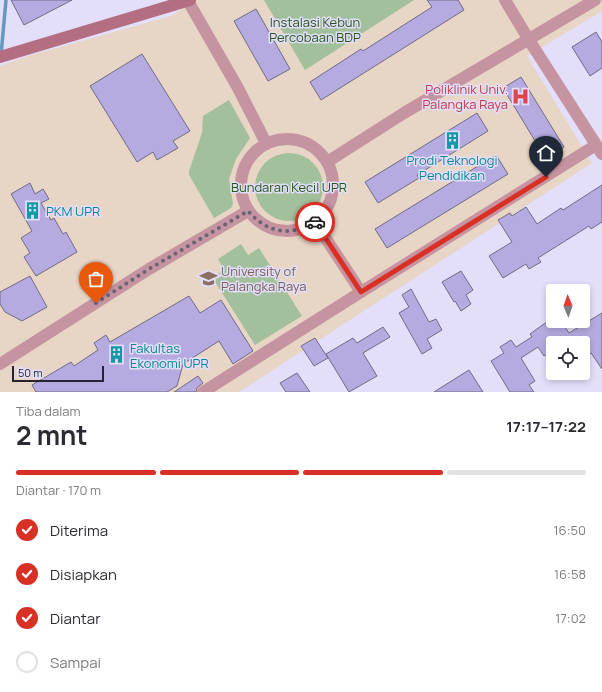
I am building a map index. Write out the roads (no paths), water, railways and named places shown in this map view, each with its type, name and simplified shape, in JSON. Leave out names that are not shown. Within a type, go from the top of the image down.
[{"type":"street","points":[[203,392],[361,292],[599,150],[505,0]]},
{"type":"street","points":[[327,162],[404,113],[595,0]]},
{"type":"street","points":[[0,57],[189,1],[238,88],[266,143]]},
{"type":"street","points":[[282,139],[300,141],[316,149],[327,162],[333,178],[332,194],[326,210],[315,222],[300,229],[283,231],[274,229],[259,222],[248,211],[242,194],[241,177],[247,161],[266,143],[282,139]]},
{"type":"street","points":[[0,364],[149,269],[248,211]]},
{"type":"street","points":[[315,222],[361,292]]},
{"type":"waterway","points":[[1,55],[6,0]]},
{"type":"place","name":"Poliklinik Univ. Palangka Raya","points":[[521,96]]},
{"type":"place","name":"Prodi Teknologi Pendidikan","points":[[452,141]]},
{"type":"place","name":"PKM UPR","points":[[33,211]]},
{"type":"place","name":"University of Palangka Raya","points":[[208,278]]},
{"type":"place","name":"Fakultas Ekonomi UPR","points":[[117,355]]},
{"type":"park label","name":"Instalasi Kebun Percobaan BDP","points":[[315,30]]},
{"type":"park label","name":"Bundaran Kecil UPR","points":[[289,187]]}]
